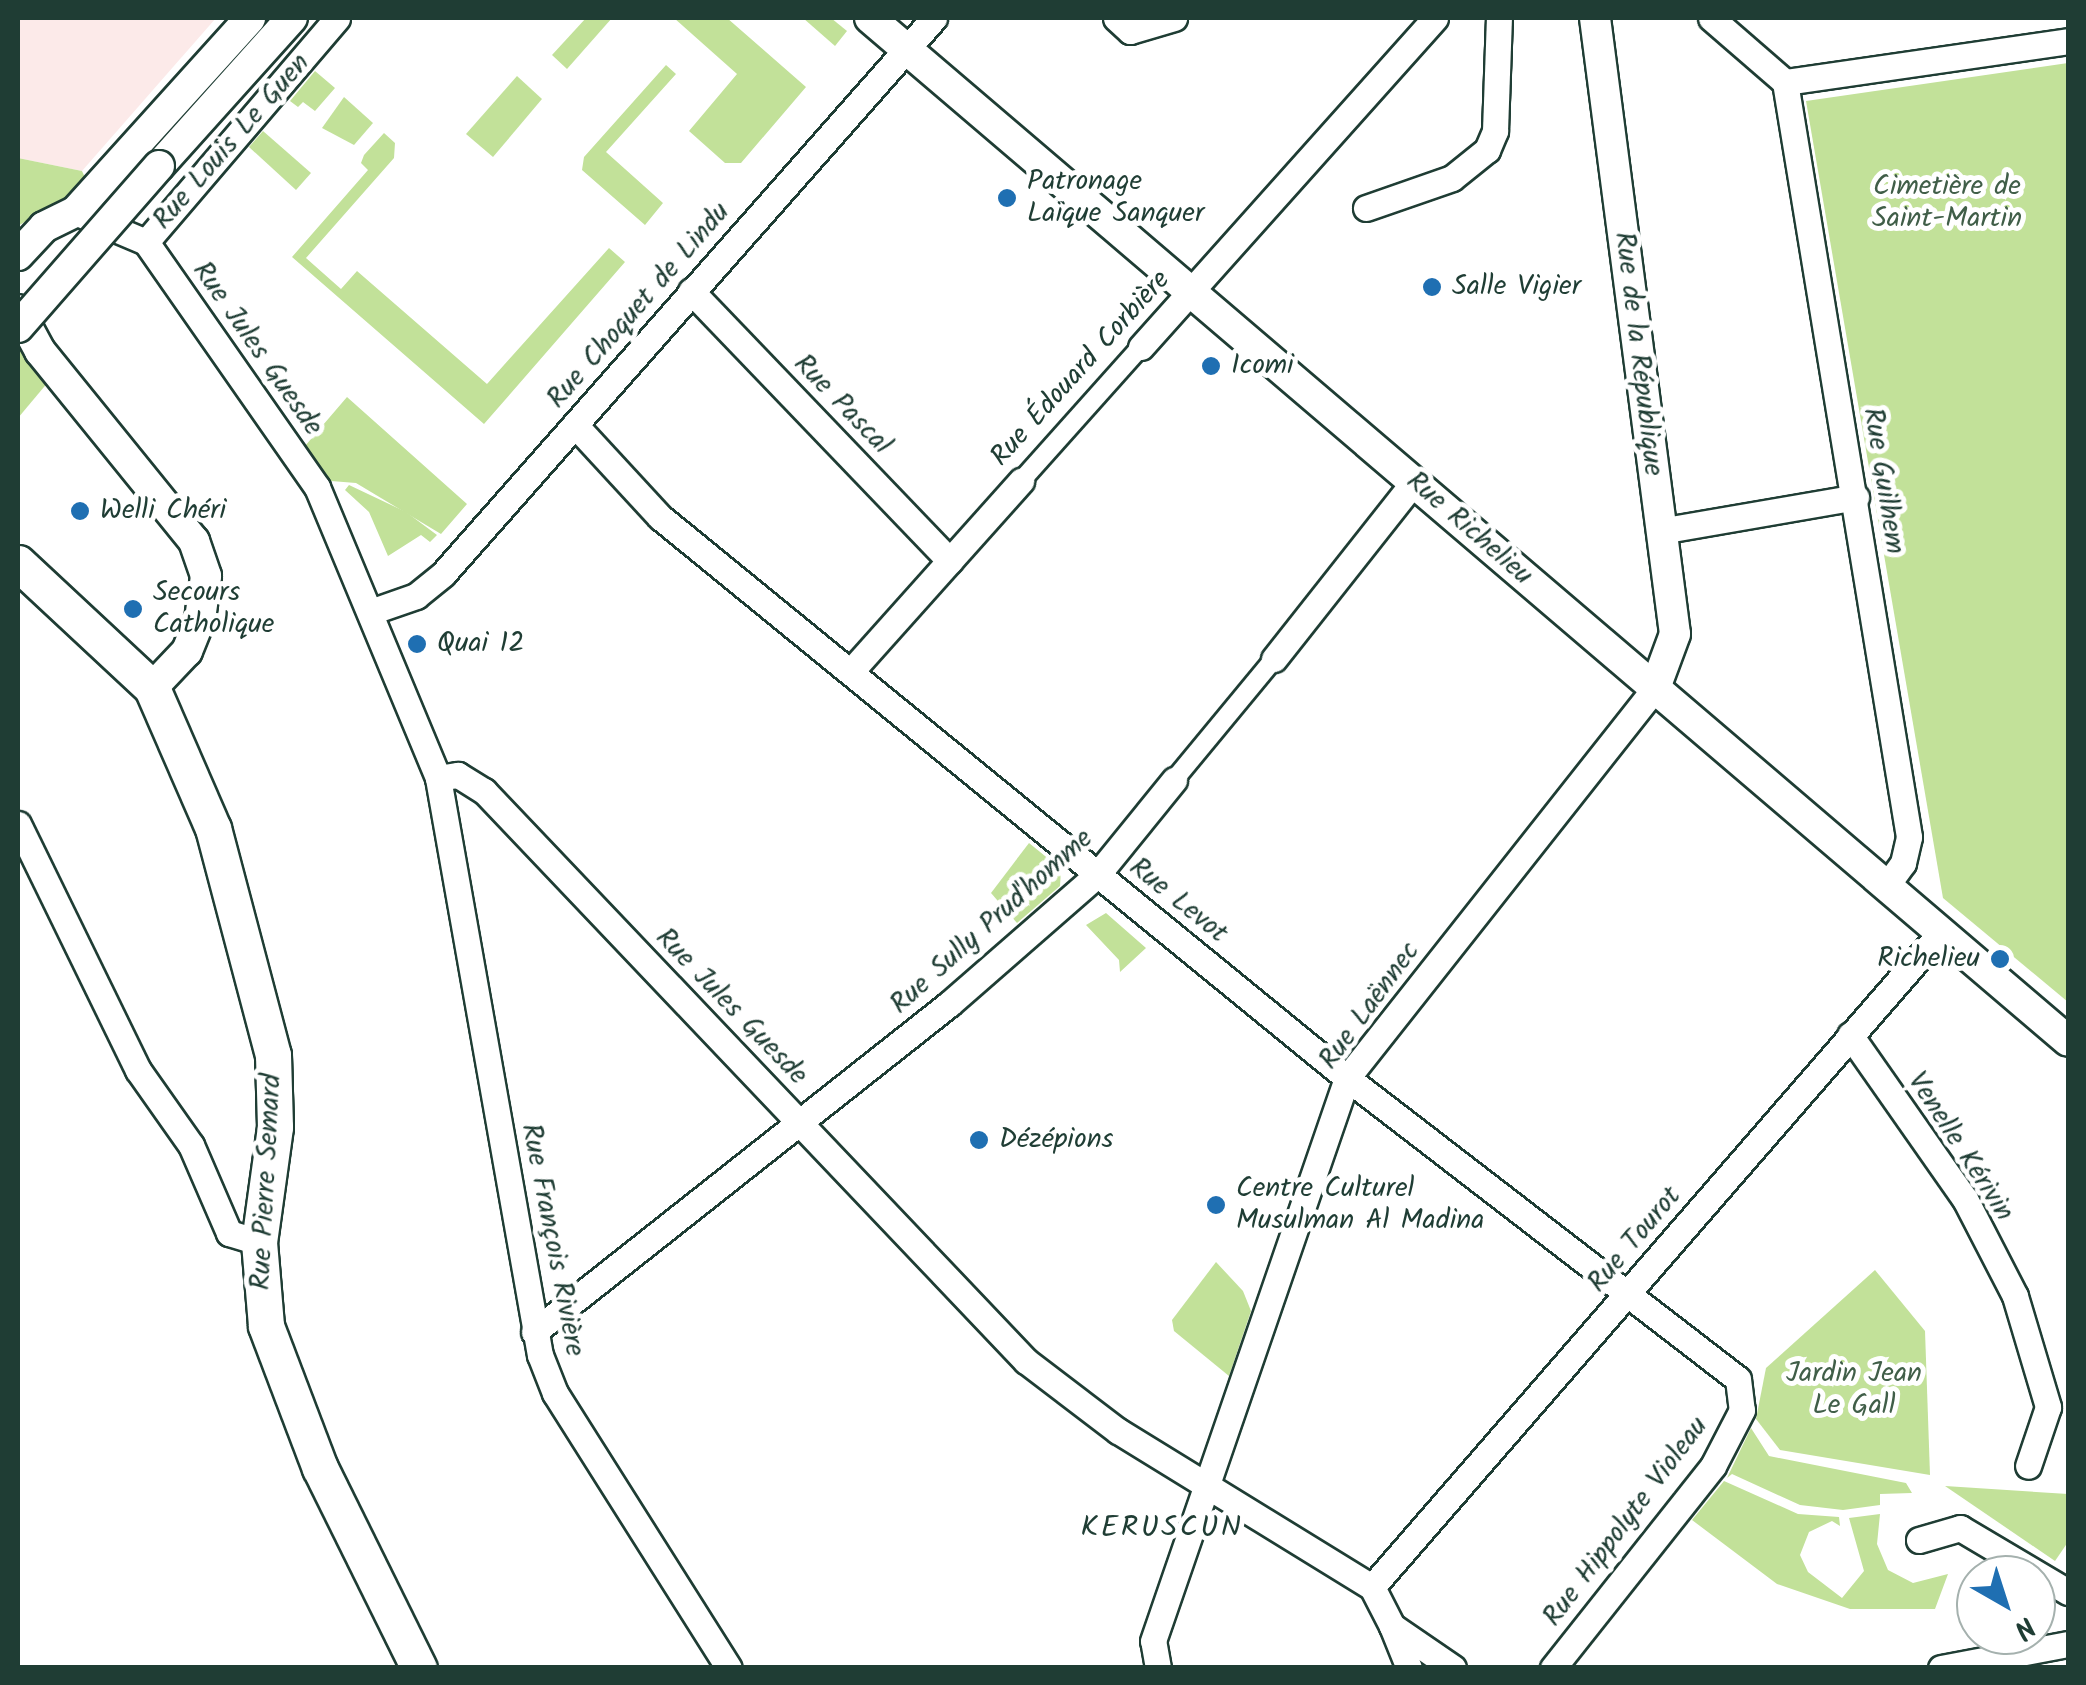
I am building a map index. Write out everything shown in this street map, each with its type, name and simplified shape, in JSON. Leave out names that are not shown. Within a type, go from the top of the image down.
[{"type":"main road","name":"Rue Pierre Semard","points":[[18,563],[152,688],[213,828],[273,1055],[275,1127],[259,1242],[258,1289],[293,1402],[420,1668]]},
{"type":"street","points":[[18,254],[44,227],[75,212],[250,18]]},
{"type":"street","points":[[18,327],[292,18]]},
{"type":"street","name":"Rue Louis Le Guen","points":[[75,212],[146,242],[337,18]]},
{"type":"street","name":"Rue Richelieu","points":[[870,18],[2068,1041]]},
{"type":"street","name":"Rue Choquet de Lindu","points":[[372,611],[416,596],[442,574],[934,18]]},
{"type":"street","points":[[1116,18],[1130,31],[1174,18]]},
{"type":"street","name":"Rue Édouard Corbière","points":[[852,670],[1435,18]]},
{"type":"street","points":[[1366,208],[1452,178],[1488,150],[1494,131],[1499,18]]},
{"type":"street","name":"Rue de la République","points":[[1595,18],[1675,634],[1655,688]]},
{"type":"street","points":[[1711,18],[1785,82],[2068,41]]},
{"type":"street","name":"Rue Guilhem","points":[[1785,82],[1909,837],[1903,863],[1886,885]]},
{"type":"street","name":"Rue Jules Guesde","points":[[146,242],[318,487],[438,778],[458,775],[484,791],[1026,1361],[1082,1407],[1372,1587]]},
{"type":"street","name":"Rue Pascal","points":[[690,291],[950,561]]},
{"type":"street","points":[[18,310],[40,351],[194,541],[206,576],[200,619],[188,650],[152,688]]},
{"type":"street","name":"Rue Levot","points":[[575,425],[660,517],[1347,1078],[1724,1363],[1738,1379],[1742,1410]]},
{"type":"street","name":"Rue Sully Prud'homme","points":[[534,1332],[801,1124],[1098,874],[1414,482]]},
{"type":"street","points":[[1660,532],[1856,497]]},
{"type":"street","name":"Rue Laënnec","points":[[1158,1668],[1152,1641],[1347,1078],[1655,688]]},
{"type":"street","name":"Rue François Rivière","points":[[438,778],[534,1332],[555,1393],[726,1666]]},
{"type":"street","points":[[18,824],[138,1070],[191,1145],[229,1232],[259,1242]]},
{"type":"street","name":"Rue Tourot","points":[[1372,1587],[1942,931]]},
{"type":"street","name":"Venelle Kérivin","points":[[1850,1035],[1964,1199],[2015,1296],[2048,1407],[2028,1466]]},
{"type":"street","name":"Rue Hippolyte Violeau","points":[[1553,1668],[1713,1466],[1742,1410]]},
{"type":"street","points":[[1920,1540],[1960,1528],[2068,1592]]},
{"type":"street","points":[[1372,1587],[1409,1668]]},
{"type":"street","points":[[1392,1626],[1453,1668]]},
{"type":"street","points":[[1941,1668],[2068,1644]]},
{"type":"shaded area","points":[[18,18],[216,18],[82,171],[18,158]]},
{"type":"green space","points":[[586,18],[612,18],[567,69],[552,55]]},
{"type":"green space","points":[[674,18],[727,18],[806,87],[741,163],[725,163],[689,131],[737,74]]},
{"type":"green space","points":[[803,18],[831,18],[847,31],[835,46]]},
{"type":"green space","name":"Cimetière de Saint-Martin","points":[[2068,63],[2068,1002],[1943,898],[1806,101]]},
{"type":"green space","points":[[666,65],[676,74],[606,152],[663,203],[645,225],[582,170],[584,157]]},
{"type":"green space","points":[[315,71],[335,88],[315,111],[303,102],[298,107],[290,101]]},
{"type":"green space","points":[[517,76],[542,99],[493,157],[466,134]]},
{"type":"green space","points":[[344,97],[373,123],[354,145],[322,128]]},
{"type":"green space","points":[[263,131],[311,173],[296,190],[249,147]]},
{"type":"green space","points":[[384,133],[395,143],[394,158],[306,258],[341,289],[357,271],[487,384],[609,248],[625,262],[484,424],[292,257],[368,170],[361,163],[364,155]]},
{"type":"green space","points":[[18,158],[82,171],[88,184],[18,226]]},
{"type":"green space","points":[[18,331],[49,381],[18,418]]},
{"type":"green space","points":[[347,397],[467,504],[441,534],[356,483],[331,481],[305,446]]},
{"type":"green space","points":[[349,485],[406,512],[437,535],[430,542],[421,535],[388,556],[369,512],[345,490]]},
{"type":"green space","points":[[1029,843],[1061,869],[1060,886],[1017,923],[991,893]]},
{"type":"green space","points":[[1106,913],[1146,948],[1120,972],[1119,960],[1086,925]]},
{"type":"green space","points":[[1216,1262],[1243,1291],[1251,1311],[1229,1376],[1174,1331],[1172,1320]]},
{"type":"green space","name":"Jardin Jean Le Gall","points":[[1875,1270],[1925,1331],[1930,1475],[1780,1450],[1756,1419],[1766,1368]]},
{"type":"green space","points":[[1751,1428],[1769,1456],[1906,1483],[1912,1493],[1880,1494],[1880,1505],[1843,1510],[1800,1505],[1732,1474],[1727,1478]]},
{"type":"green space","points":[[1724,1481],[1798,1514],[1839,1517],[1840,1526],[1832,1521],[1809,1532],[1800,1555],[1808,1572],[1842,1598],[1864,1571],[1849,1518],[1880,1514],[1877,1544],[1888,1570],[1913,1583],[1948,1574],[1935,1609],[1850,1609],[1777,1584],[1692,1520]]},
{"type":"green space","points":[[1945,1486],[2068,1494],[2068,1542],[2056,1560],[2056,1555],[2046,1555]]},
{"type":"place","name":"Patronage Laïque Sanquer","points":[[1007,198]]},
{"type":"place","name":"Salle Vigier","points":[[1432,287]]},
{"type":"place","name":"Icomi","points":[[1211,366]]},
{"type":"place","name":"Welli Chéri","points":[[80,511]]},
{"type":"place","name":"Secours Catholique","points":[[133,609]]},
{"type":"place","name":"Quai 12","points":[[417,644]]},
{"type":"place","name":"Richelieu","points":[[2000,959]]},
{"type":"place","name":"Dézépions","points":[[979,1140]]},
{"type":"place","name":"Centre Culturel Musulman Al Madina","points":[[1216,1205]]},
{"type":"district","name":"KERUSCUN","points":[[1162,1528]]}]
